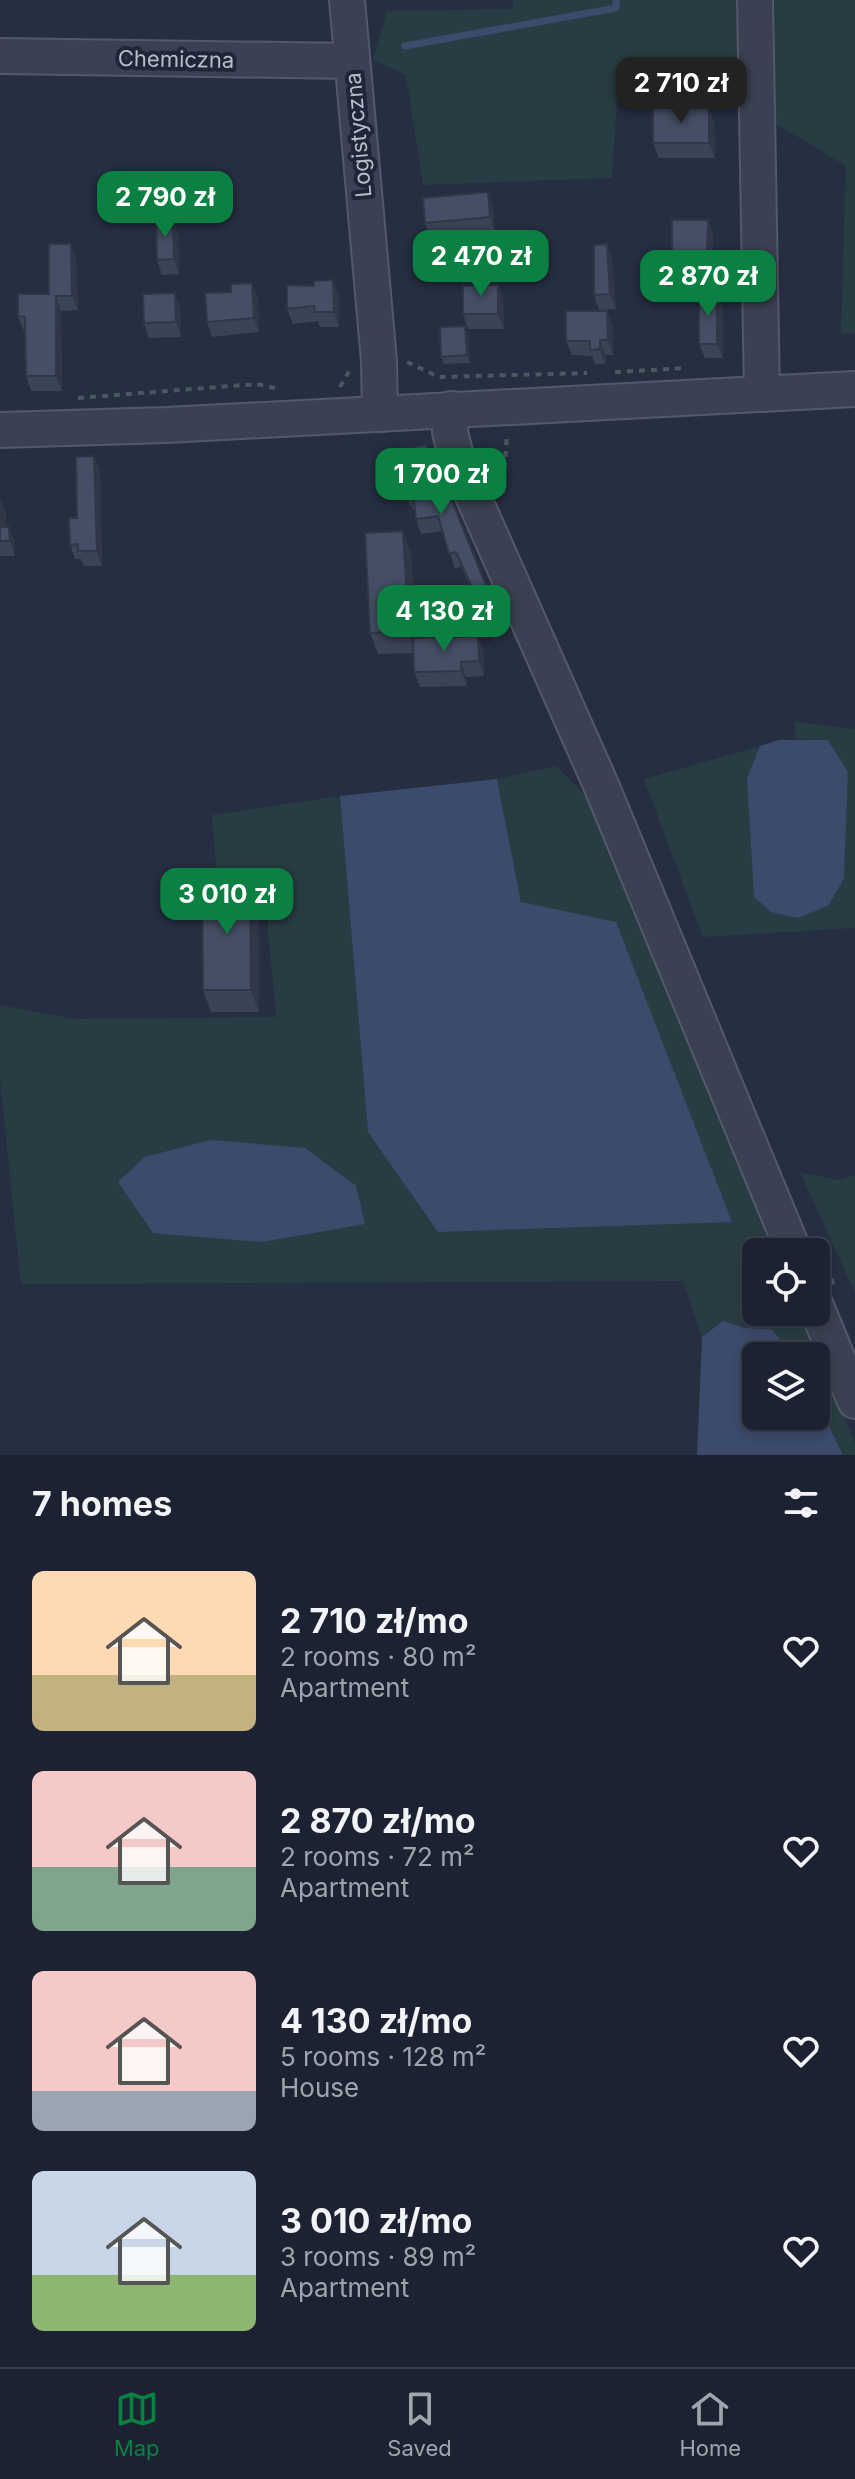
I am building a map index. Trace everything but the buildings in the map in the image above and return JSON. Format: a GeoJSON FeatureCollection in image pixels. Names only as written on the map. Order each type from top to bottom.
{"type":"FeatureCollection","features":[{"type":"Feature","properties":{"kind":"street","name":"Logistyczna"},"geometry":{"type":"LineString","coordinates":[[347,0],[379,361],[380,414]]}},
{"type":"Feature","properties":{"kind":"street"},"geometry":{"type":"LineString","coordinates":[[755,0],[762,394]]}},
{"type":"Feature","properties":{"kind":"street","name":"Chemiczna"},"geometry":{"type":"LineString","coordinates":[[0,56],[351,61]]}},
{"type":"Feature","properties":{"kind":"street"},"geometry":{"type":"LineString","coordinates":[[0,430],[855,389]]}},
{"type":"Feature","properties":{"kind":"street"},"geometry":{"type":"LineString","coordinates":[[451,409],[450,432],[457,460],[601,785],[788,1238]]}},
{"type":"Feature","properties":{"kind":"street"},"geometry":{"type":"LineString","coordinates":[[824,1326],[855,1401]]}},
{"type":"Feature","properties":{"kind":"path"},"geometry":{"type":"LineString","coordinates":[[330,387],[343,387],[353,363],[379,361],[403,360],[439,377],[576,371],[597,374]]}},
{"type":"Feature","properties":{"kind":"path"},"geometry":{"type":"LineString","coordinates":[[608,374],[633,369],[693,369]]}},
{"type":"Feature","properties":{"kind":"path"},"geometry":{"type":"LineString","coordinates":[[73,401],[83,395],[257,384],[291,389]]}},
{"type":"Feature","properties":{"kind":"green space"},"geometry":{"type":"Polygon","coordinates":[[[513,0],[739,0],[740,102],[617,99],[612,178],[423,185],[406,75],[373,60],[387,11],[513,9],[513,0]]]}},
{"type":"Feature","properties":{"kind":"green space"},"geometry":{"type":"Polygon","coordinates":[[[774,0],[855,0],[855,333],[841,334],[846,166],[775,123],[774,0]]]}},
{"type":"Feature","properties":{"kind":"green space"},"geometry":{"type":"Polygon","coordinates":[[[795,722],[855,729],[855,928],[703,937],[644,779],[760,746],[747,778],[844,878],[848,772],[828,740],[795,739],[795,722]]]}},
{"type":"Feature","properties":{"kind":"green space"},"geometry":{"type":"Polygon","coordinates":[[[556,766],[586,796],[769,1238],[742,1238],[742,1326],[806,1326],[813,1342],[783,1342],[771,1329],[745,1328],[723,1321],[702,1337],[683,1281],[21,1284],[0,1080],[0,1005],[74,1019],[276,1017],[265,895],[218,890],[212,815],[340,796],[368,1132],[521,902],[497,779],[556,766]]]}},
{"type":"Feature","properties":{"kind":"green space"},"geometry":{"type":"Polygon","coordinates":[[[800,1172],[839,1180],[855,1175],[855,1293],[800,1172]]]}},
{"type":"Feature","properties":{"kind":"green space"},"geometry":{"type":"Polygon","coordinates":[[[830,1383],[855,1443],[855,1455],[843,1455],[830,1428],[830,1383]]]}},
{"type":"Feature","properties":{"kind":"water"},"geometry":{"type":"Polygon","coordinates":[[[779,740],[828,740],[848,772],[844,878],[829,905],[798,918],[771,912],[754,897],[747,778],[760,746],[779,740]]]}},
{"type":"Feature","properties":{"kind":"water"},"geometry":{"type":"Polygon","coordinates":[[[497,779],[521,902],[616,922],[732,1222],[438,1232],[368,1132],[340,796],[497,779]]]}},
{"type":"Feature","properties":{"kind":"water"},"geometry":{"type":"Polygon","coordinates":[[[210,1140],[305,1148],[356,1186],[365,1224],[262,1242],[153,1233],[118,1182],[145,1157],[210,1140]]]}},
{"type":"Feature","properties":{"kind":"water"},"geometry":{"type":"Polygon","coordinates":[[[723,1321],[745,1328],[771,1329],[783,1342],[742,1342],[742,1430],[830,1428],[843,1455],[697,1455],[702,1337],[723,1321]]]}},
{"type":"Feature","properties":{"kind":"waterway"},"geometry":{"type":"LineString","coordinates":[[405,46],[616,8],[616,0]]}}]}
